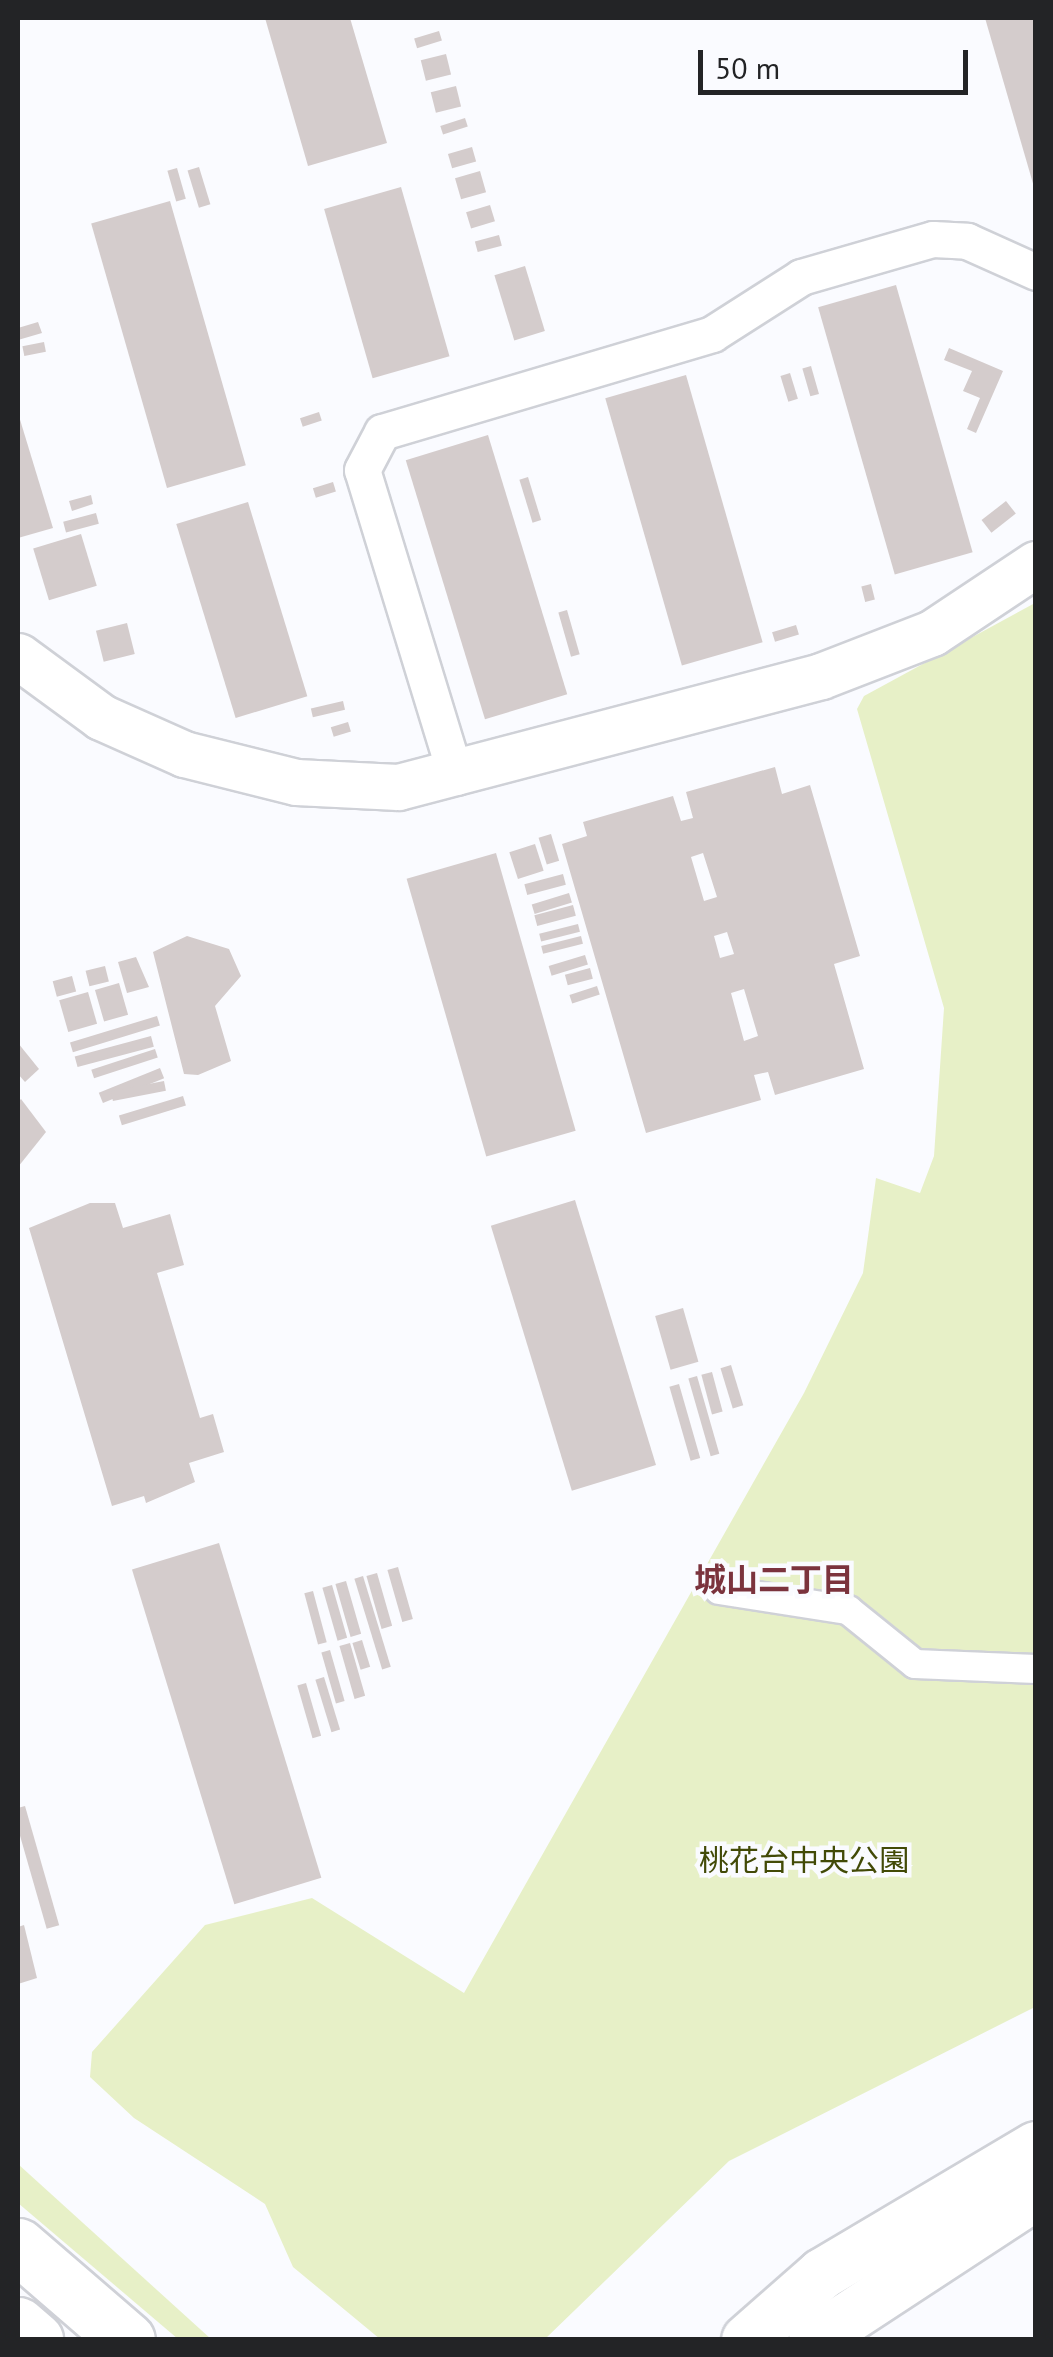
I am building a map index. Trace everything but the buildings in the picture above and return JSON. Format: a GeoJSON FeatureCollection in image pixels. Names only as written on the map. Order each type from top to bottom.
{"type":"FeatureCollection","features":[{"type":"Feature","properties":{"kind":"highway"},"geometry":{"type":"LineString","coordinates":[[18,2246],[127,2340]]}},
{"type":"Feature","properties":{"kind":"highway"},"geometry":{"type":"LineString","coordinates":[[18,2325],[34,2340]]}},
{"type":"Feature","properties":{"kind":"main road"},"geometry":{"type":"LineString","coordinates":[[747,2340],[822,2274],[1036,2146]]}},
{"type":"Feature","properties":{"kind":"main road"},"geometry":{"type":"LineString","coordinates":[[814,2340],[1036,2195]]}},
{"type":"Feature","properties":{"kind":"street"},"geometry":{"type":"LineString","coordinates":[[456,776],[362,470],[382,432],[712,334],[801,277],[933,239],[967,241],[1036,272]]}},
{"type":"Feature","properties":{"kind":"street"},"geometry":{"type":"LineString","coordinates":[[22,668],[101,716],[242,772],[354,786],[456,776],[879,655],[978,608],[1036,564]]}},
{"type":"Feature","properties":{"kind":"street"},"geometry":{"type":"LineString","coordinates":[[719,1590],[848,1610],[915,1664],[1036,1668]]}},
{"type":"Feature","properties":{"kind":"green space","name":"桃花台中央公園"},"geometry":{"type":"Polygon","coordinates":[[[1035,603],[1035,2007],[729,2161],[545,2339],[380,2339],[293,2267],[265,2204],[134,2118],[90,2077],[92,2052],[205,1925],[312,1898],[464,1993],[804,1393],[863,1273],[876,1178],[920,1193],[934,1156],[944,1008],[857,709],[864,696],[1035,603]]]}},
{"type":"Feature","properties":{"kind":"green space"},"geometry":{"type":"Polygon","coordinates":[[[18,2164],[211,2339],[178,2339],[18,2203],[18,2164]]]}},
{"type":"Feature","properties":{"kind":"district","name":"城山二丁目"},"geometry":{"type":"Point","coordinates":[774,1579]}}]}
